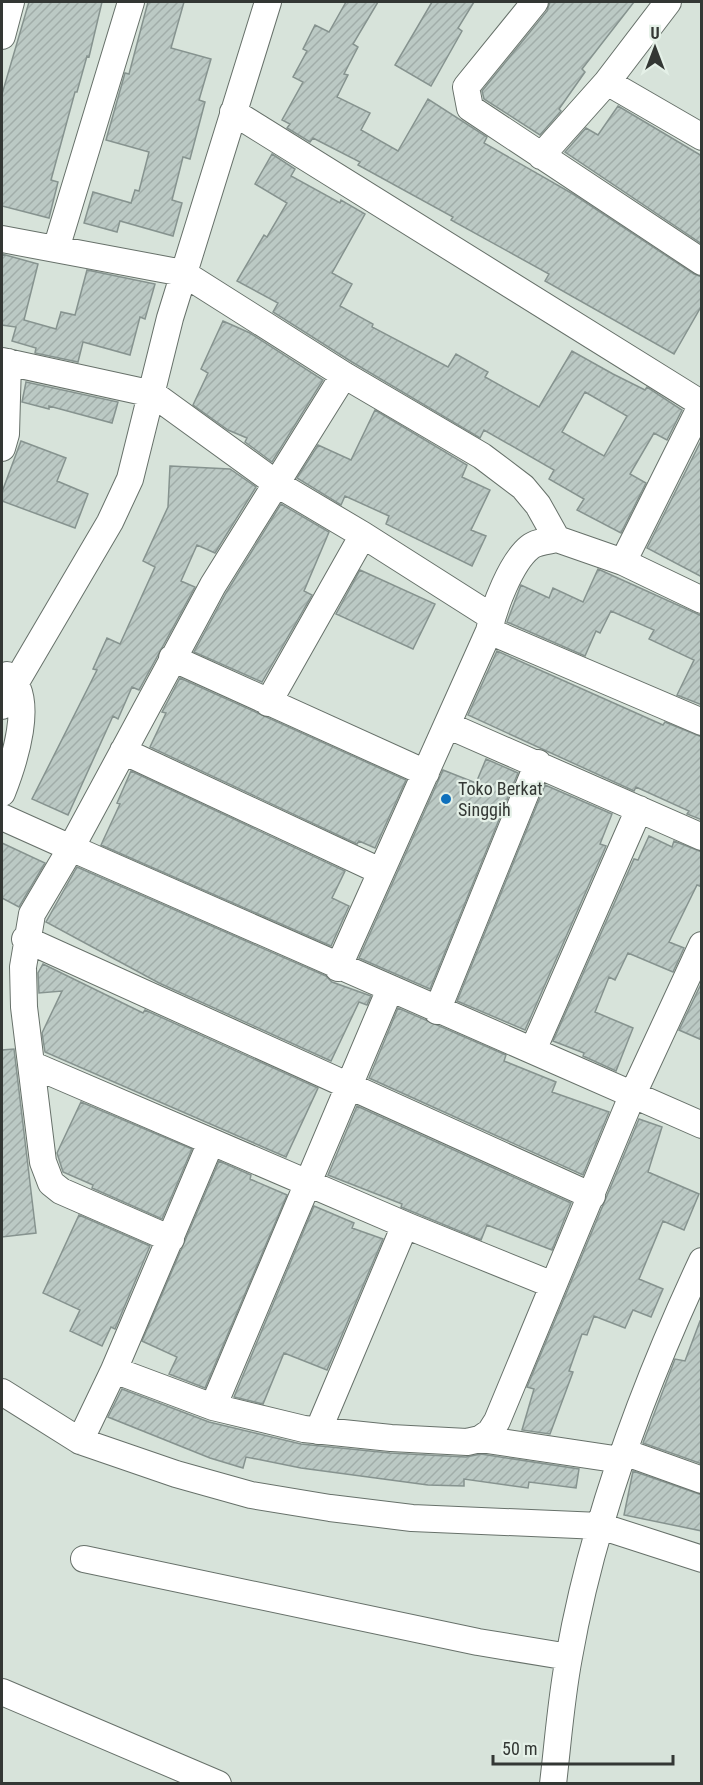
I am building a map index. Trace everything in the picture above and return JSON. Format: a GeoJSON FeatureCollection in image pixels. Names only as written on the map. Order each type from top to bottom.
{"type":"FeatureCollection","features":[{"type":"Feature","properties":{"kind":"street"},"geometry":{"type":"LineString","coordinates":[[2,36],[11,2]]}},
{"type":"Feature","properties":{"kind":"street"},"geometry":{"type":"LineString","coordinates":[[56,249],[131,2]]}},
{"type":"Feature","properties":{"kind":"street"},"geometry":{"type":"LineString","coordinates":[[2,706],[8,676],[110,522],[130,479],[183,273],[268,2]]}},
{"type":"Feature","properties":{"kind":"street"},"geometry":{"type":"LineString","coordinates":[[541,156],[607,82],[668,2]]}},
{"type":"Feature","properties":{"kind":"street"},"geometry":{"type":"LineString","coordinates":[[527,4],[466,87],[470,108],[478,116],[702,262]]}},
{"type":"Feature","properties":{"kind":"street"},"geometry":{"type":"LineString","coordinates":[[607,82],[702,137]]}},
{"type":"Feature","properties":{"kind":"street"},"geometry":{"type":"LineString","coordinates":[[233,112],[702,404],[623,562]]}},
{"type":"Feature","properties":{"kind":"street"},"geometry":{"type":"LineString","coordinates":[[2,239],[183,273],[344,375],[482,456],[523,487],[538,505],[557,539]]}},
{"type":"Feature","properties":{"kind":"street"},"geometry":{"type":"LineString","coordinates":[[2,448],[6,434],[5,362],[153,394],[277,484],[363,535],[490,624],[702,722]]}},
{"type":"Feature","properties":{"kind":"street"},"geometry":{"type":"LineString","coordinates":[[171,1239],[61,1191],[51,1184],[43,1162],[33,1065],[24,1007],[25,939],[32,914],[213,585],[344,375]]}},
{"type":"Feature","properties":{"kind":"street"},"geometry":{"type":"LineString","coordinates":[[268,703],[363,535]]}},
{"type":"Feature","properties":{"kind":"street"},"geometry":{"type":"LineString","coordinates":[[338,968],[490,624],[520,559],[531,546],[557,539],[623,562],[702,600]]}},
{"type":"Feature","properties":{"kind":"street"},"geometry":{"type":"LineString","coordinates":[[172,658],[426,773]]}},
{"type":"Feature","properties":{"kind":"street"},"geometry":{"type":"LineString","coordinates":[[2,793],[21,725],[22,702],[8,676]]}},
{"type":"Feature","properties":{"kind":"street"},"geometry":{"type":"LineString","coordinates":[[447,725],[702,837]]}},
{"type":"Feature","properties":{"kind":"street"},"geometry":{"type":"LineString","coordinates":[[123,751],[380,871]]}},
{"type":"Feature","properties":{"kind":"street"},"geometry":{"type":"LineString","coordinates":[[436,1011],[538,764]]}},
{"type":"Feature","properties":{"kind":"street"},"geometry":{"type":"LineString","coordinates":[[533,1050],[639,809]]}},
{"type":"Feature","properties":{"kind":"street"},"geometry":{"type":"LineString","coordinates":[[2,817],[338,968],[533,1050],[632,1096],[702,1125]]}},
{"type":"Feature","properties":{"kind":"street"},"geometry":{"type":"LineString","coordinates":[[25,939],[592,1196]]}},
{"type":"Feature","properties":{"kind":"street"},"geometry":{"type":"LineString","coordinates":[[480,1439],[490,1432],[497,1421],[632,1096],[702,945]]}},
{"type":"Feature","properties":{"kind":"street"},"geometry":{"type":"LineString","coordinates":[[213,1407],[390,989]]}},
{"type":"Feature","properties":{"kind":"street"},"geometry":{"type":"LineString","coordinates":[[33,1065],[405,1225],[553,1285]]}},
{"type":"Feature","properties":{"kind":"street"},"geometry":{"type":"LineString","coordinates":[[80,1440],[114,1370],[211,1142]]}},
{"type":"Feature","properties":{"kind":"street"},"geometry":{"type":"LineString","coordinates":[[318,1431],[405,1225]]}},
{"type":"Feature","properties":{"kind":"street"},"geometry":{"type":"LineString","coordinates":[[553,1784],[569,1657],[600,1526],[622,1456],[702,1261]]}},
{"type":"Feature","properties":{"kind":"street"},"geometry":{"type":"LineString","coordinates":[[114,1370],[213,1407],[252,1418],[318,1431],[450,1442],[480,1439],[622,1456],[702,1480]]}},
{"type":"Feature","properties":{"kind":"street"},"geometry":{"type":"LineString","coordinates":[[2,1392],[80,1440],[176,1474],[251,1495],[412,1518],[600,1526],[702,1559]]}},
{"type":"Feature","properties":{"kind":"street"},"geometry":{"type":"LineString","coordinates":[[84,1559],[478,1642],[569,1657]]}},
{"type":"Feature","properties":{"kind":"street"},"geometry":{"type":"LineString","coordinates":[[2,1692],[218,1784]]}},
{"type":"Feature","properties":{"kind":"building"},"geometry":{"type":"Polygon","coordinates":[[[29,2],[102,2],[89,57],[87,56],[77,92],[75,92],[51,180],[58,182],[49,218],[2,206],[2,94],[29,2]]]}},
{"type":"Feature","properties":{"kind":"building"},"geometry":{"type":"Polygon","coordinates":[[[148,2],[184,2],[171,48],[211,59],[199,100],[205,102],[190,159],[183,157],[172,200],[182,203],[173,236],[120,221],[117,232],[84,223],[93,192],[131,203],[135,190],[139,191],[149,152],[106,140],[125,73],[129,74],[148,2]]]}},
{"type":"Feature","properties":{"kind":"building"},"geometry":{"type":"Polygon","coordinates":[[[346,2],[378,2],[353,44],[358,47],[344,74],[348,75],[337,97],[370,113],[361,130],[398,151],[428,99],[487,137],[484,143],[573,194],[694,274],[702,277],[702,305],[674,354],[545,281],[549,274],[451,220],[453,217],[358,165],[360,162],[313,138],[310,142],[287,128],[290,124],[282,120],[303,82],[293,77],[307,51],[303,49],[315,25],[329,32],[346,2]]]}},
{"type":"Feature","properties":{"kind":"building"},"geometry":{"type":"Polygon","coordinates":[[[432,2],[474,2],[458,28],[462,31],[431,86],[395,65],[432,2]]]}},
{"type":"Feature","properties":{"kind":"building"},"geometry":{"type":"Polygon","coordinates":[[[550,2],[634,2],[582,69],[585,72],[559,109],[561,111],[540,135],[484,99],[482,91],[547,11],[550,2]]]}},
{"type":"Feature","properties":{"kind":"building"},"geometry":{"type":"Polygon","coordinates":[[[618,106],[702,156],[702,244],[565,152],[586,128],[598,135],[618,106]]]}},
{"type":"Feature","properties":{"kind":"building"},"geometry":{"type":"Polygon","coordinates":[[[272,154],[295,169],[291,176],[365,214],[332,273],[352,284],[340,306],[373,324],[372,327],[448,367],[456,354],[488,372],[485,377],[539,407],[572,351],[645,390],[647,387],[682,410],[667,440],[654,433],[630,474],[646,483],[621,533],[577,510],[584,499],[549,479],[554,470],[484,430],[480,438],[352,362],[273,312],[278,303],[237,281],[264,235],[267,237],[287,203],[255,184],[272,154]],[[585,392],[562,432],[604,456],[627,416],[585,392]]]}},
{"type":"Feature","properties":{"kind":"building"},"geometry":{"type":"Polygon","coordinates":[[[2,254],[38,264],[24,320],[56,329],[61,312],[75,315],[87,270],[155,284],[145,319],[140,317],[130,355],[83,342],[78,362],[35,353],[36,348],[12,341],[16,327],[2,325],[2,254]]]}},
{"type":"Feature","properties":{"kind":"building"},"geometry":{"type":"Polygon","coordinates":[[[223,321],[250,333],[323,380],[272,462],[245,442],[247,438],[228,430],[193,405],[208,373],[201,369],[223,321]]]}},
{"type":"Feature","properties":{"kind":"building"},"geometry":{"type":"Polygon","coordinates":[[[26,382],[118,402],[112,423],[49,406],[49,409],[22,402],[26,382]]]}},
{"type":"Feature","properties":{"kind":"building"},"geometry":{"type":"Polygon","coordinates":[[[375,410],[467,465],[462,477],[490,490],[471,530],[486,536],[472,566],[386,524],[389,516],[345,496],[341,505],[297,478],[318,445],[351,460],[375,410]]]}},
{"type":"Feature","properties":{"kind":"building"},"geometry":{"type":"Polygon","coordinates":[[[702,439],[702,577],[647,548],[702,439]]]}},
{"type":"Feature","properties":{"kind":"building"},"geometry":{"type":"Polygon","coordinates":[[[21,441],[66,458],[57,481],[88,494],[75,528],[2,501],[2,492],[21,441]]]}},
{"type":"Feature","properties":{"kind":"building"},"geometry":{"type":"Polygon","coordinates":[[[170,466],[230,469],[256,487],[215,553],[197,545],[181,581],[195,587],[139,690],[132,687],[118,719],[113,716],[68,815],[32,799],[97,670],[93,669],[107,638],[120,644],[155,567],[143,561],[168,507],[170,466]]]}},
{"type":"Feature","properties":{"kind":"building"},"geometry":{"type":"Polygon","coordinates":[[[281,504],[329,532],[304,591],[312,595],[262,682],[194,652],[226,593],[281,504]]]}},
{"type":"Feature","properties":{"kind":"building"},"geometry":{"type":"Polygon","coordinates":[[[598,569],[702,616],[702,705],[677,695],[694,660],[649,639],[654,630],[611,611],[600,633],[596,631],[585,656],[507,622],[521,585],[549,598],[553,588],[583,602],[598,569]]]}},
{"type":"Feature","properties":{"kind":"building"},"geometry":{"type":"Polygon","coordinates":[[[360,570],[435,604],[413,649],[336,614],[360,570]]]}},
{"type":"Feature","properties":{"kind":"building"},"geometry":{"type":"Polygon","coordinates":[[[497,651],[663,725],[665,722],[702,737],[702,820],[687,814],[689,811],[636,787],[634,791],[468,715],[497,651]]]}},
{"type":"Feature","properties":{"kind":"building"},"geometry":{"type":"Polygon","coordinates":[[[180,678],[406,780],[375,848],[359,841],[357,844],[150,747],[166,713],[162,712],[180,678]]]}},
{"type":"Feature","properties":{"kind":"building"},"geometry":{"type":"Polygon","coordinates":[[[486,759],[518,773],[430,989],[359,958],[443,770],[476,783],[486,759]]]}},
{"type":"Feature","properties":{"kind":"building"},"geometry":{"type":"Polygon","coordinates":[[[131,771],[345,871],[332,898],[349,906],[331,946],[101,845],[120,804],[117,803],[131,771]]]}},
{"type":"Feature","properties":{"kind":"building"},"geometry":{"type":"Polygon","coordinates":[[[545,785],[612,814],[600,844],[606,846],[525,1030],[457,1001],[545,785]]]}},
{"type":"Feature","properties":{"kind":"building"},"geometry":{"type":"Polygon","coordinates":[[[649,836],[672,847],[674,841],[702,852],[702,887],[697,885],[669,942],[684,948],[673,972],[628,953],[615,980],[609,977],[595,1012],[633,1028],[616,1071],[583,1056],[584,1053],[553,1041],[634,859],[638,860],[649,836]]]}},
{"type":"Feature","properties":{"kind":"building"},"geometry":{"type":"Polygon","coordinates":[[[2,843],[45,863],[19,907],[2,898],[2,843]]]}},
{"type":"Feature","properties":{"kind":"building"},"geometry":{"type":"Polygon","coordinates":[[[77,867],[326,976],[332,982],[371,996],[367,1005],[359,1002],[331,1061],[159,983],[46,922],[77,867]]]}},
{"type":"Feature","properties":{"kind":"building"},"geometry":{"type":"Polygon","coordinates":[[[43,964],[143,1013],[145,1010],[318,1088],[286,1157],[45,1052],[42,1033],[62,991],[39,993],[38,973],[43,964]]]}},
{"type":"Feature","properties":{"kind":"building"},"geometry":{"type":"Polygon","coordinates":[[[702,982],[702,1040],[679,1030],[702,982]]]}},
{"type":"Feature","properties":{"kind":"building"},"geometry":{"type":"Polygon","coordinates":[[[398,1008],[506,1055],[504,1061],[556,1082],[552,1092],[609,1112],[583,1175],[369,1078],[398,1008]]]}},
{"type":"Feature","properties":{"kind":"building"},"geometry":{"type":"Polygon","coordinates":[[[14,1049],[36,1233],[2,1237],[2,1050],[14,1049]]]}},
{"type":"Feature","properties":{"kind":"building"},"geometry":{"type":"Polygon","coordinates":[[[81,1102],[192,1149],[162,1219],[92,1188],[93,1185],[63,1172],[57,1153],[81,1102]]]}},
{"type":"Feature","properties":{"kind":"building"},"geometry":{"type":"Polygon","coordinates":[[[357,1106],[571,1203],[552,1250],[487,1225],[481,1240],[401,1207],[402,1204],[328,1175],[357,1106]]]}},
{"type":"Feature","properties":{"kind":"building"},"geometry":{"type":"Polygon","coordinates":[[[639,1119],[662,1127],[648,1172],[699,1194],[684,1230],[663,1221],[639,1279],[663,1289],[651,1317],[633,1310],[625,1328],[594,1316],[587,1335],[582,1334],[569,1371],[573,1372],[550,1434],[522,1430],[534,1389],[527,1387],[639,1119]]]}},
{"type":"Feature","properties":{"kind":"building"},"geometry":{"type":"Polygon","coordinates":[[[219,1161],[251,1175],[250,1179],[287,1195],[205,1388],[169,1374],[177,1357],[142,1341],[219,1161]]]}},
{"type":"Feature","properties":{"kind":"building"},"geometry":{"type":"Polygon","coordinates":[[[314,1206],[354,1223],[352,1228],[383,1239],[327,1370],[284,1353],[263,1404],[234,1397],[314,1206]]]}},
{"type":"Feature","properties":{"kind":"building"},"geometry":{"type":"Polygon","coordinates":[[[79,1215],[150,1246],[115,1329],[111,1327],[102,1346],[70,1331],[80,1310],[43,1293],[79,1215]]]}},
{"type":"Feature","properties":{"kind":"building"},"geometry":{"type":"Polygon","coordinates":[[[700,1321],[702,1322],[702,1464],[643,1443],[675,1359],[685,1361],[700,1321]]]}},
{"type":"Feature","properties":{"kind":"building"},"geometry":{"type":"Polygon","coordinates":[[[122,1389],[209,1422],[301,1444],[390,1453],[466,1457],[481,1454],[579,1469],[576,1488],[529,1482],[528,1488],[464,1479],[464,1486],[428,1485],[301,1468],[246,1457],[243,1468],[210,1458],[108,1417],[122,1389]]]}},
{"type":"Feature","properties":{"kind":"building"},"geometry":{"type":"Polygon","coordinates":[[[633,1471],[702,1495],[702,1531],[624,1515],[633,1471]]]}},
{"type":"Feature","properties":{"kind":"place","name":"Toko Berkat Singgih"},"geometry":{"type":"Point","coordinates":[446,799]}}]}
